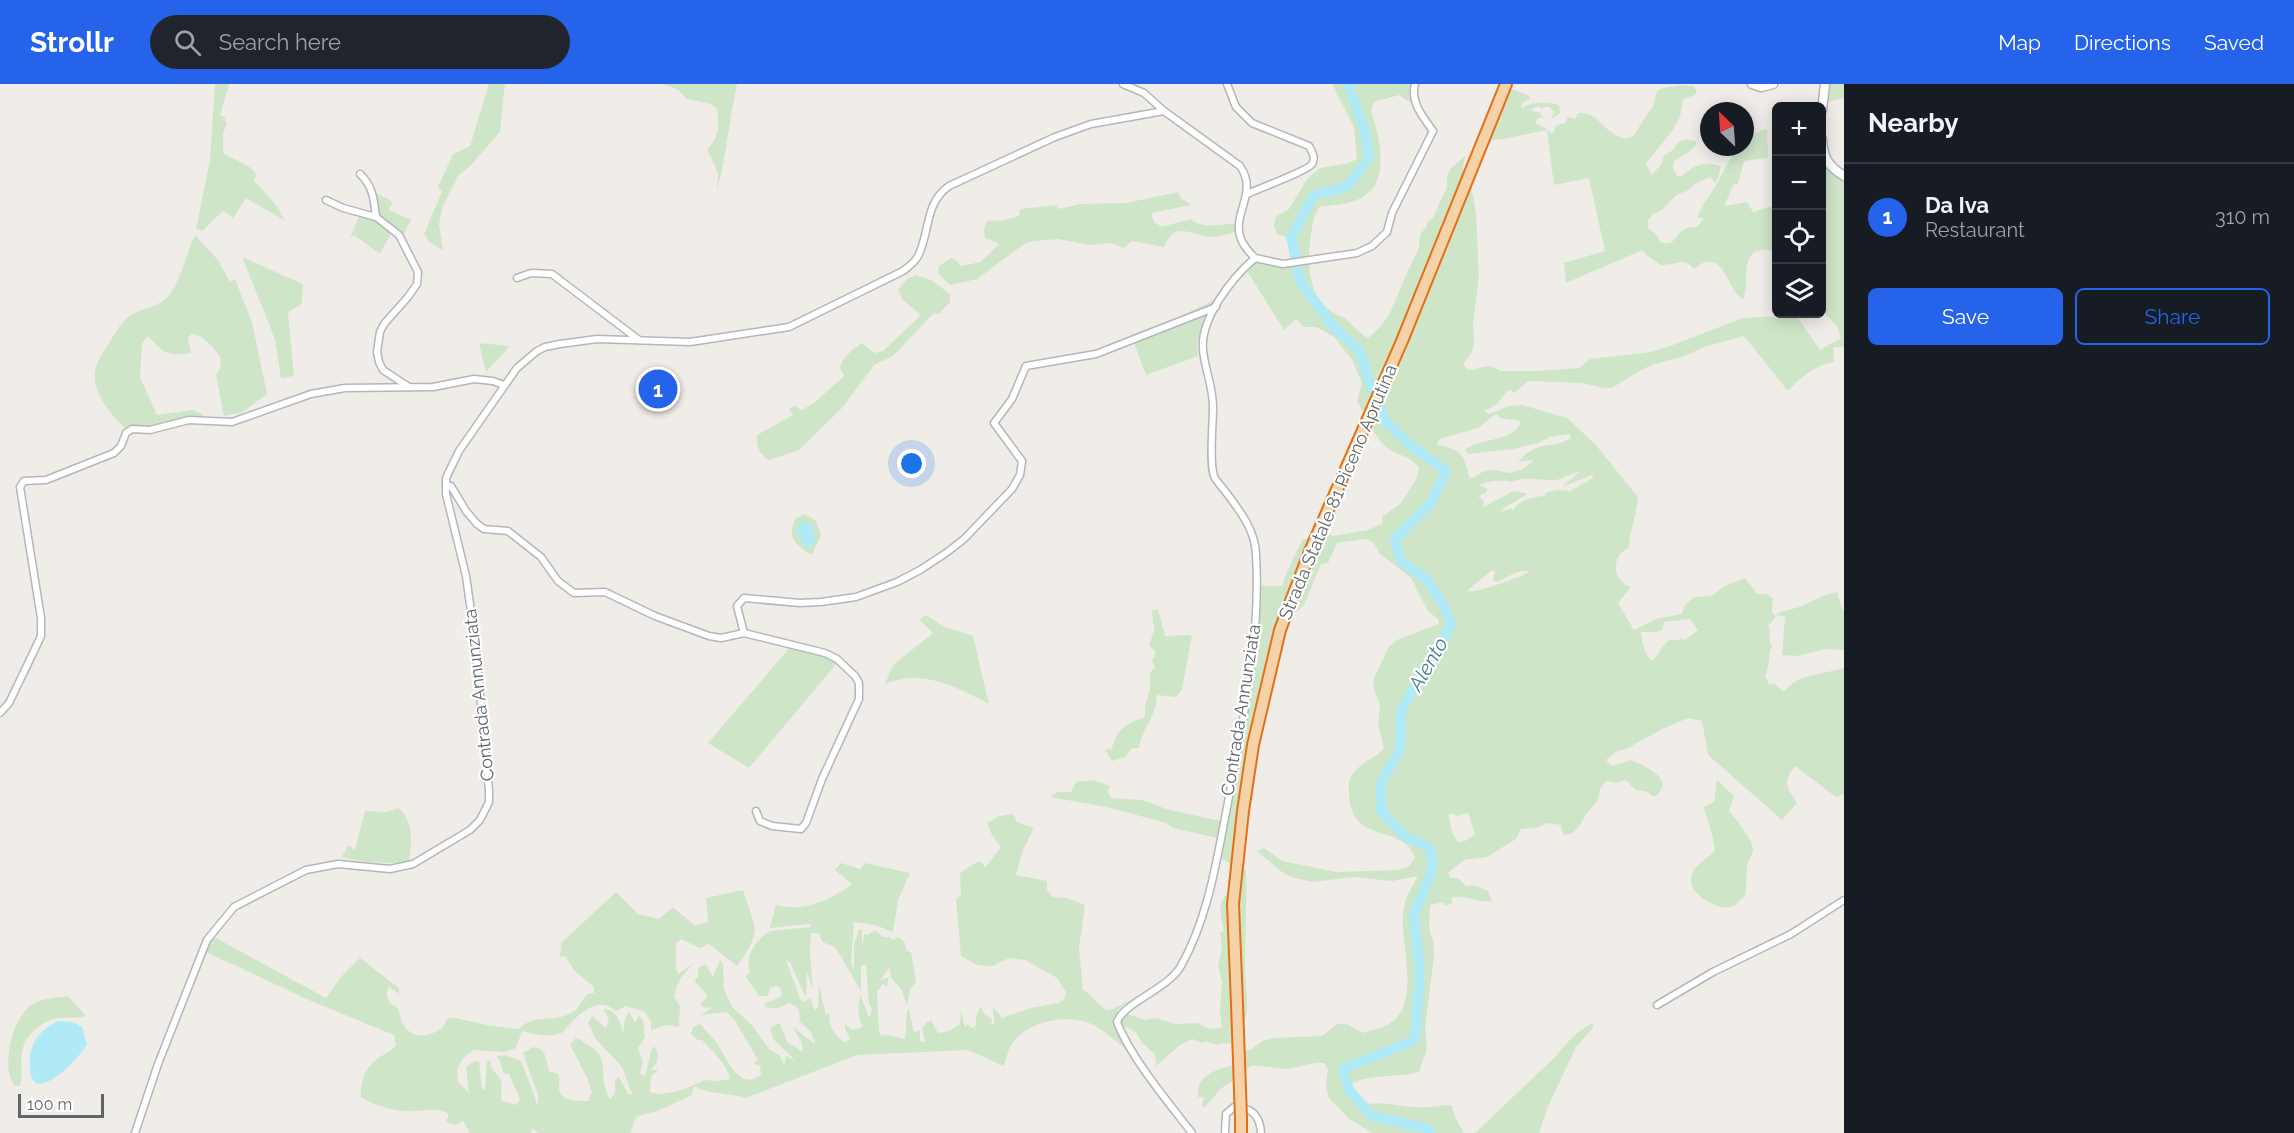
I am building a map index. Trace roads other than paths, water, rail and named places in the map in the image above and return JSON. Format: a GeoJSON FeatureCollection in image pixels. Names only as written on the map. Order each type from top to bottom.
{"type":"FeatureCollection","features":[{"type":"Feature","properties":{"kind":"highway","name":"Strada Statale 81 Piceno Aprutina"},"geometry":{"type":"LineString","coordinates":[[1241,1133],[1233,904],[1253,745],[1280,630],[1310,551],[1402,341],[1506,84]]}},
{"type":"Feature","properties":{"kind":"main road"},"geometry":{"type":"LineString","coordinates":[[1752,84],[1761,87],[1773,84]]}},
{"type":"Feature","properties":{"kind":"main road"},"geometry":{"type":"LineString","coordinates":[[1822,102],[1825,84]]}},
{"type":"Feature","properties":{"kind":"main road"},"geometry":{"type":"LineString","coordinates":[[1826,156],[1831,167],[1844,176]]}},
{"type":"Feature","properties":{"kind":"street"},"geometry":{"type":"LineString","coordinates":[[1124,84],[1144,93],[1164,111],[1220,149],[1240,166],[1246,175],[1247,194],[1241,216],[1241,240],[1255,258],[1283,264],[1357,253],[1372,246],[1387,232],[1392,213],[1433,131],[1418,109],[1414,97],[1415,84]]}},
{"type":"Feature","properties":{"kind":"street"},"geometry":{"type":"LineString","coordinates":[[1227,84],[1236,107],[1252,123],[1309,146],[1314,158],[1304,170],[1275,180],[1247,194]]}},
{"type":"Feature","properties":{"kind":"street"},"geometry":{"type":"LineString","coordinates":[[756,811],[760,821],[772,826],[801,829],[806,823],[822,779],[859,699],[859,683],[855,676],[837,659],[825,653],[744,633],[721,638],[709,636],[655,616],[604,592],[573,593],[558,581],[541,558],[508,531],[484,529],[477,524],[446,481],[452,462],[504,385],[526,358],[545,347],[597,339],[690,342],[789,327],[903,271],[915,262],[920,253],[931,208],[941,192],[949,186],[1055,137],[1090,124],[1164,111]]}},
{"type":"Feature","properties":{"kind":"street"},"geometry":{"type":"LineString","coordinates":[[360,174],[368,181],[372,191],[376,217]]}},
{"type":"Feature","properties":{"kind":"street"},"geometry":{"type":"LineString","coordinates":[[326,200],[343,208],[376,217],[399,235],[418,272],[417,284],[384,324],[380,332],[377,352],[383,370],[409,387]]}},
{"type":"Feature","properties":{"kind":"street","name":"Contrada Annunziata"},"geometry":{"type":"LineString","coordinates":[[1192,1133],[1121,1034],[1117,1020],[1123,1013],[1172,977],[1180,968],[1211,890],[1240,737],[1255,639],[1256,555],[1246,520],[1214,477],[1212,463],[1213,397],[1203,338],[1207,324],[1228,286],[1255,258]]}},
{"type":"Feature","properties":{"kind":"street"},"geometry":{"type":"LineString","coordinates":[[517,278],[531,273],[552,274],[640,340]]}},
{"type":"Feature","properties":{"kind":"street"},"geometry":{"type":"LineString","coordinates":[[744,633],[737,606],[744,598],[800,603],[856,597],[897,582],[920,570],[964,538],[1012,489],[1020,475],[1022,461],[994,423],[1012,399],[1026,366],[1096,354],[1216,307]]}},
{"type":"Feature","properties":{"kind":"street"},"geometry":{"type":"LineString","coordinates":[[0,713],[9,703],[41,636],[41,618],[21,483],[46,480],[114,453],[121,446],[126,433],[132,429],[150,430],[189,420],[232,422],[311,394],[345,388],[445,386],[474,379],[504,385]]}},
{"type":"Feature","properties":{"kind":"street","name":"Contrada Annunziata"},"geometry":{"type":"LineString","coordinates":[[135,1133],[158,1064],[207,940],[234,907],[306,870],[338,864],[390,869],[413,864],[470,830],[480,820],[489,802],[475,640],[466,576],[455,537],[446,481]]}},
{"type":"Feature","properties":{"kind":"street"},"geometry":{"type":"LineString","coordinates":[[1657,1005],[1713,972],[1791,934],[1844,900]]}},
{"type":"Feature","properties":{"kind":"street"},"geometry":{"type":"LineString","coordinates":[[1224,1133],[1226,1114],[1234,1107],[1247,1107],[1253,1112],[1257,1118],[1260,1133]]}},
{"type":"Feature","properties":{"kind":"water"},"geometry":{"type":"Polygon","coordinates":[[[802,521],[813,525],[815,543],[812,546],[808,547],[799,537],[797,528],[802,521]]]}},
{"type":"Feature","properties":{"kind":"water"},"geometry":{"type":"Polygon","coordinates":[[[58,1021],[73,1022],[82,1027],[87,1044],[72,1063],[58,1075],[44,1083],[37,1084],[30,1072],[33,1045],[45,1029],[58,1021]]]}},
{"type":"Feature","properties":{"kind":"waterway","name":"Alento"},"geometry":{"type":"LineString","coordinates":[[1348,84],[1364,129],[1369,157],[1347,187],[1314,195],[1291,237],[1301,283],[1333,326],[1360,351],[1369,382],[1386,422],[1410,445],[1446,471],[1431,503],[1395,539],[1400,560],[1428,581],[1444,606],[1451,624],[1436,656],[1420,677],[1401,711],[1400,749],[1381,783],[1381,811],[1406,837],[1431,848],[1432,871],[1414,914],[1420,972],[1415,1040],[1343,1069],[1349,1090],[1372,1116],[1426,1128],[1431,1133]]}},
{"type":"Feature","properties":{"kind":"place","name":"Da Iva"},"geometry":{"type":"Point","coordinates":[658,389]}}]}
